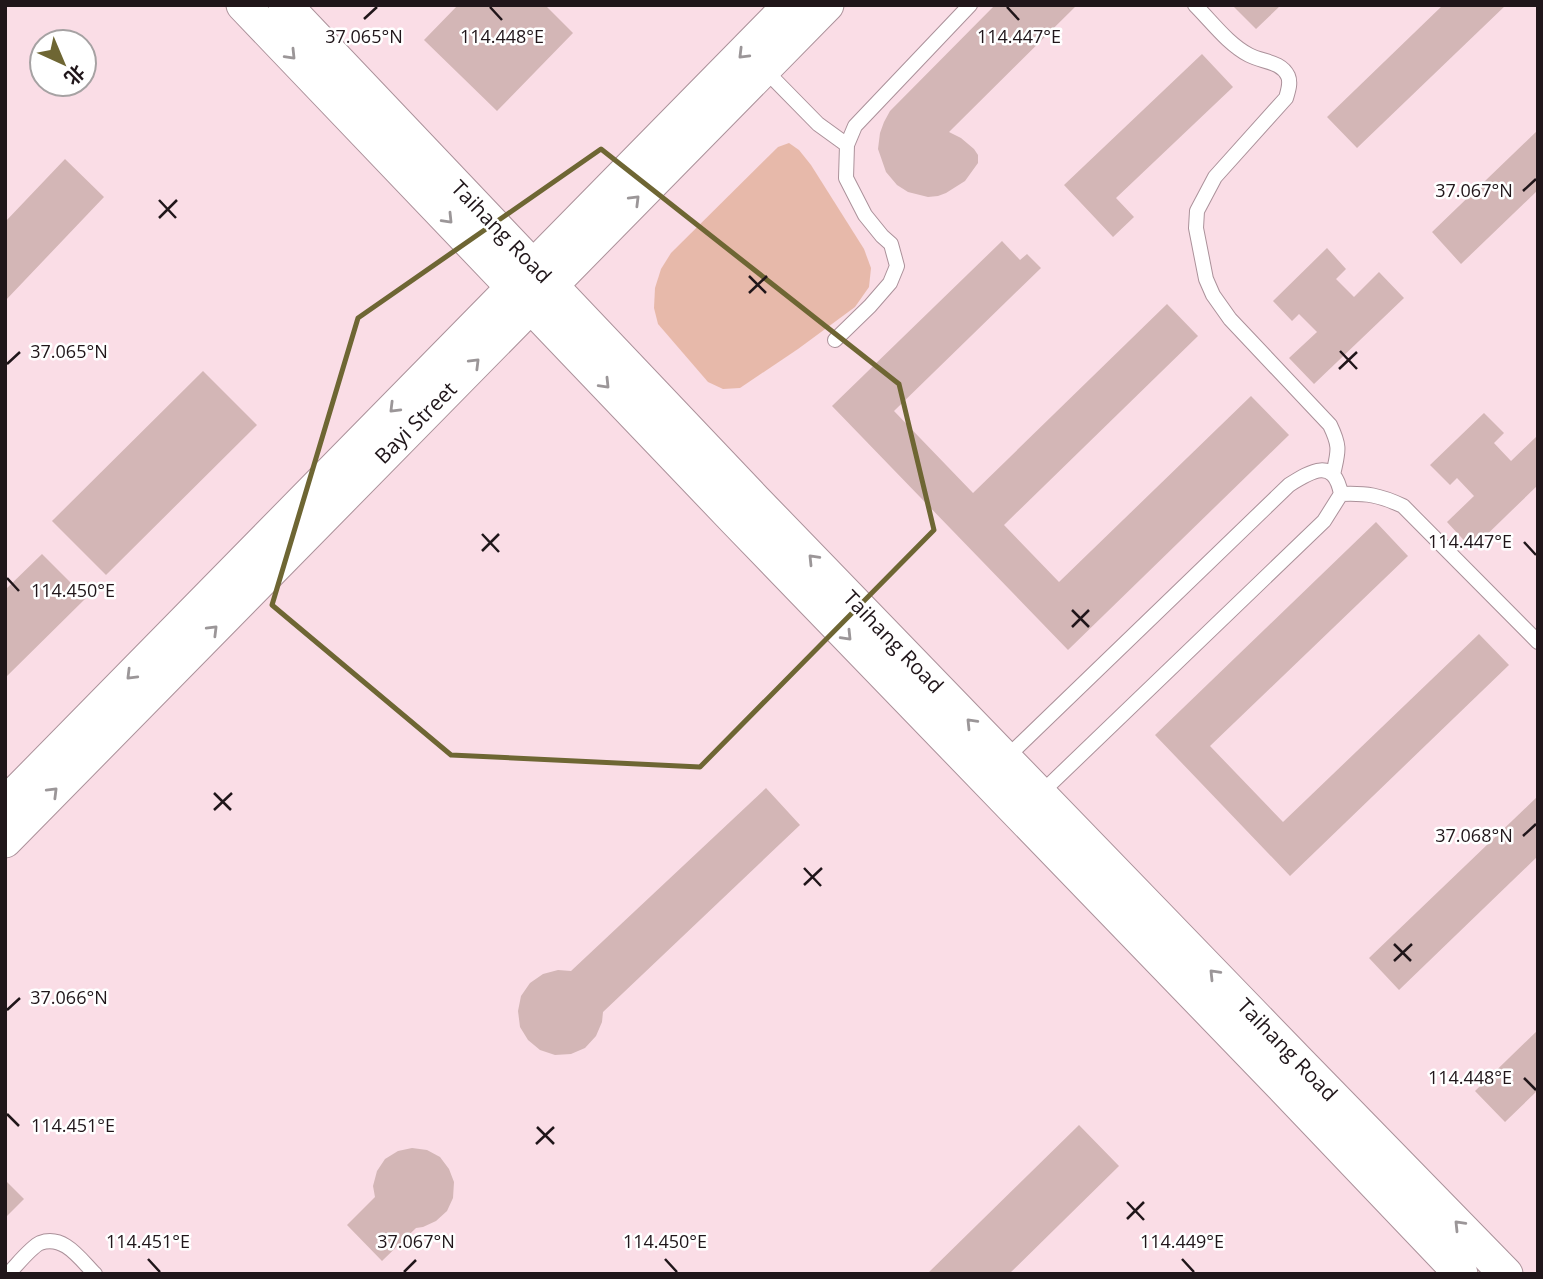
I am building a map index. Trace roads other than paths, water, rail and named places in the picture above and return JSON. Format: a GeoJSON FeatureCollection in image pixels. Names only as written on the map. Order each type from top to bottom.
{"type":"FeatureCollection","features":[{"type":"Feature","properties":{"kind":"street","name":"Taihang Road"},"geometry":{"type":"LineString","coordinates":[[243,5],[755,500],[1506,1274]]}},
{"type":"Feature","properties":{"kind":"street","name":"Taihang Road"},"geometry":{"type":"LineString","coordinates":[[285,5],[725,510],[1461,1274]]}},
{"type":"Feature","properties":{"kind":"street","name":"Bayi Street"},"geometry":{"type":"LineString","coordinates":[[5,841],[532,286],[790,5]]}},
{"type":"Feature","properties":{"kind":"street","name":"Bayi Street"},"geometry":{"type":"LineString","coordinates":[[5,804],[532,286],[764,69],[827,5]]}},
{"type":"Feature","properties":{"kind":"lane"},"geometry":{"type":"LineString","coordinates":[[835,340],[890,283],[897,266],[891,244],[865,215],[846,178],[846,145],[855,126],[970,5]]}},
{"type":"Feature","properties":{"kind":"lane"},"geometry":{"type":"LineString","coordinates":[[1195,5],[1230,41],[1248,55],[1279,65],[1288,76],[1286,98],[1215,177],[1197,211],[1196,228],[1206,279],[1213,295],[1230,318],[1330,425],[1337,441],[1338,453],[1333,475]]}},
{"type":"Feature","properties":{"kind":"lane"},"geometry":{"type":"LineString","coordinates":[[764,69],[818,124],[846,145]]}},
{"type":"Feature","properties":{"kind":"lane"},"geometry":{"type":"LineString","coordinates":[[1006,758],[1289,485],[1320,469],[1333,475],[1339,483],[1341,494],[1324,520],[1040,794]]}},
{"type":"Feature","properties":{"kind":"lane"},"geometry":{"type":"LineString","coordinates":[[1341,494],[1364,493],[1403,506],[1538,642]]}},
{"type":"Feature","properties":{"kind":"lane"},"geometry":{"type":"LineString","coordinates":[[8,1274],[39,1244],[56,1241],[68,1247],[95,1274]]}}]}
